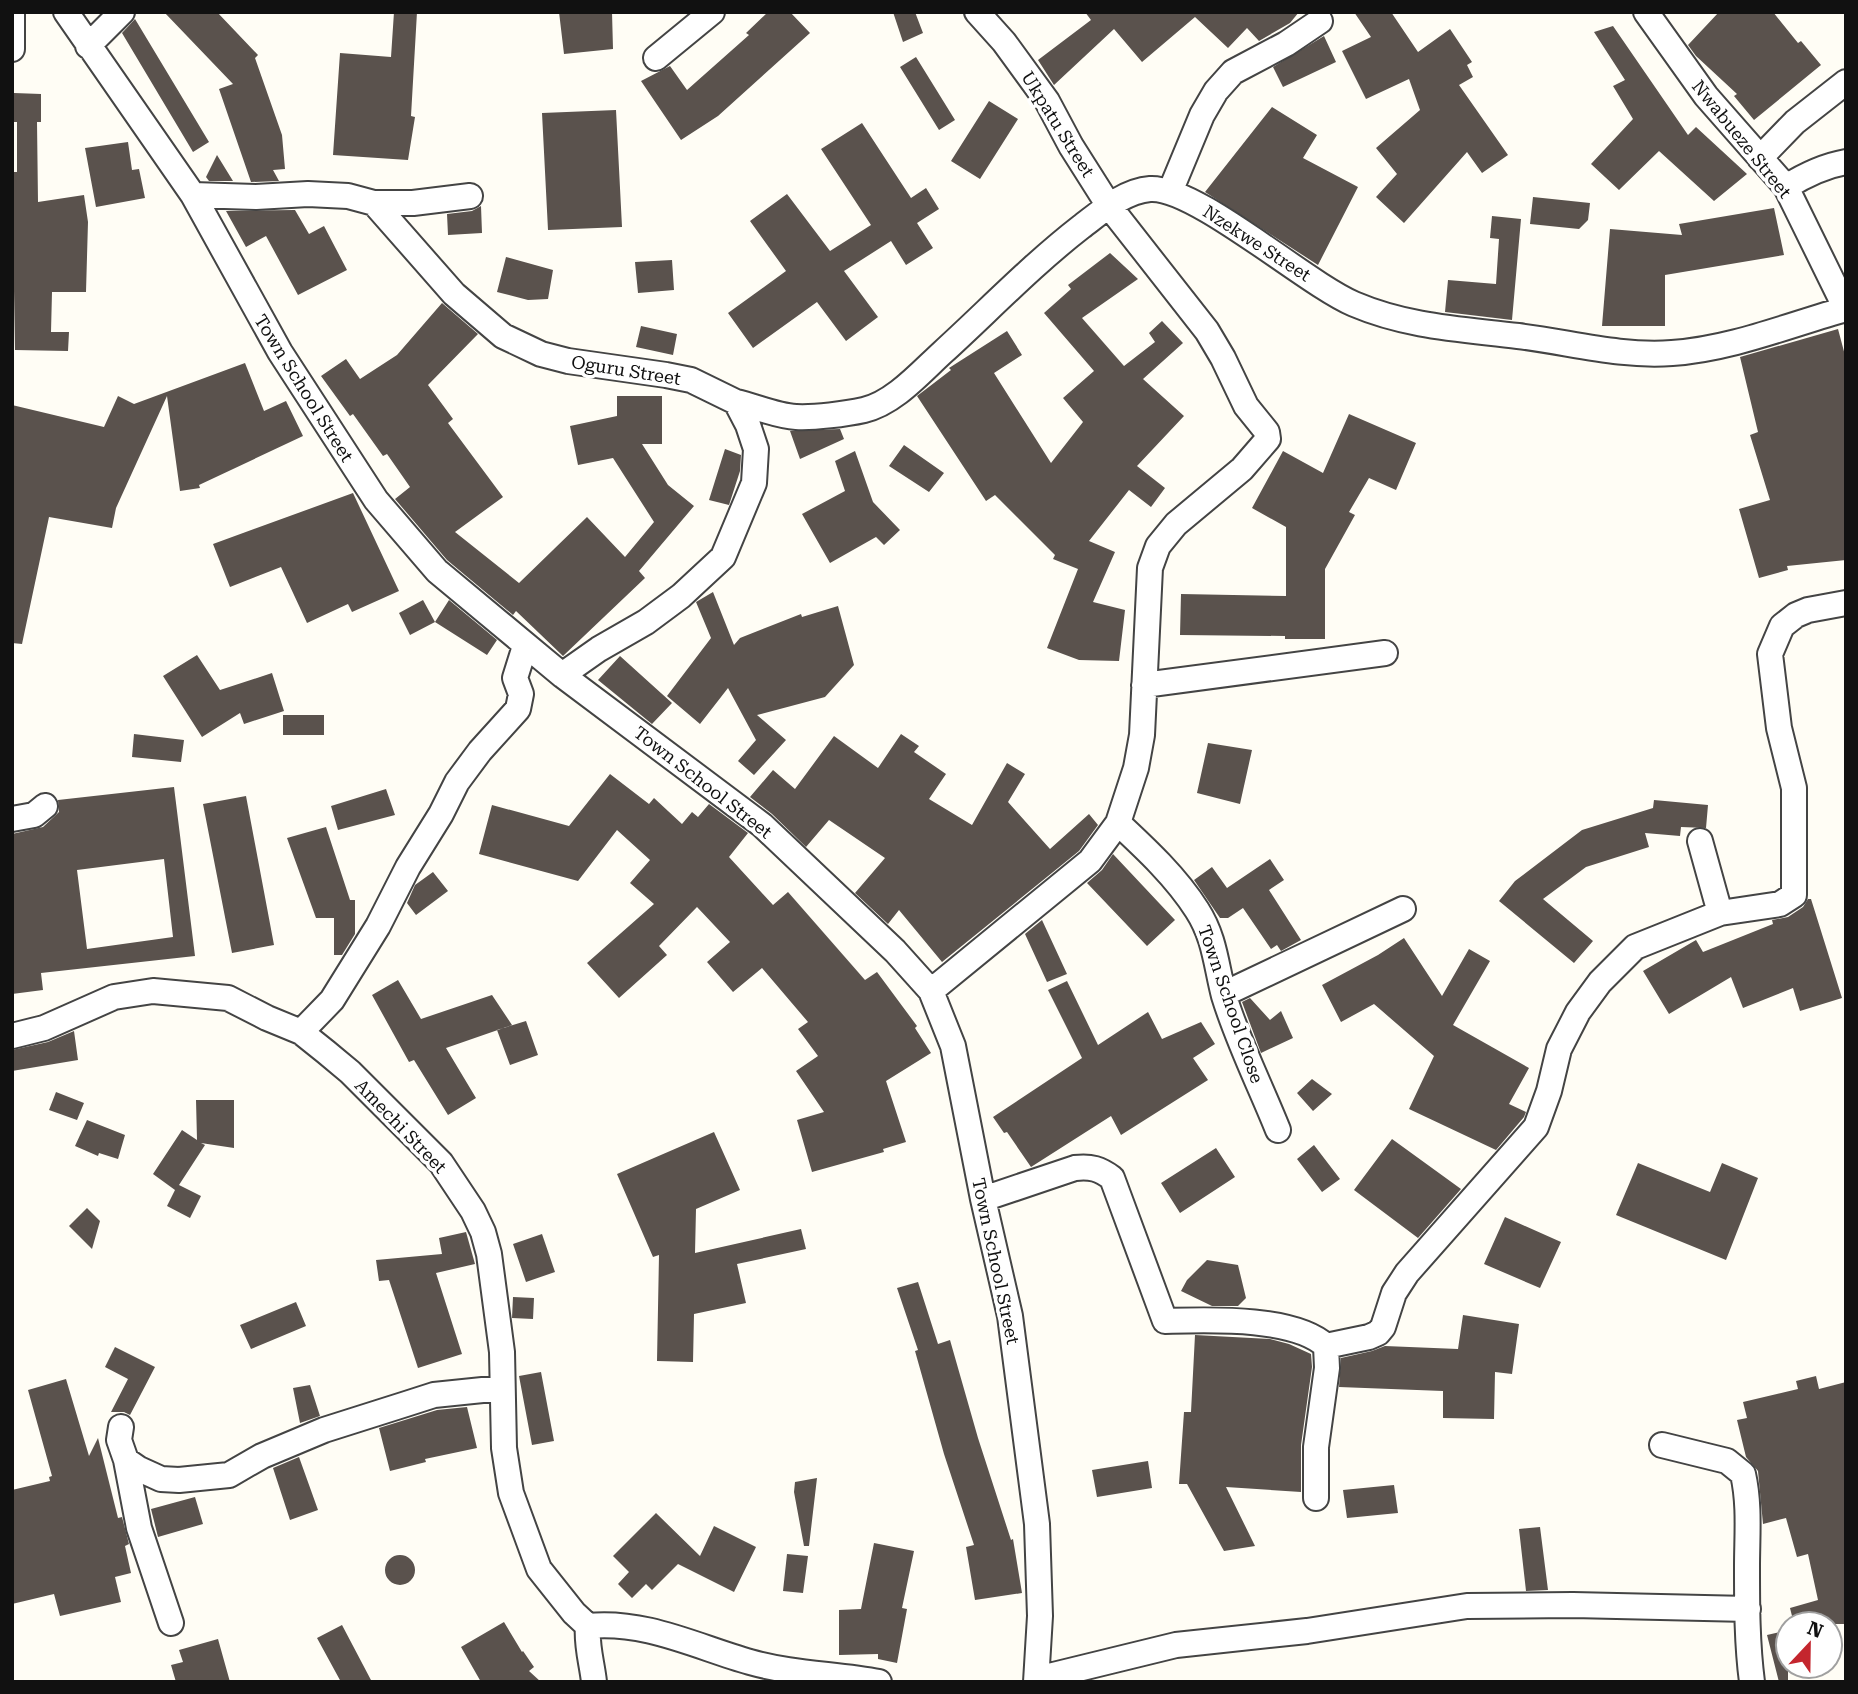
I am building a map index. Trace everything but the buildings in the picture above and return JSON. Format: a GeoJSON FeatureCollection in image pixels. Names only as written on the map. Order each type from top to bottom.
{"type":"FeatureCollection","features":[{"type":"Feature","properties":{"kind":"street"},"geometry":{"type":"LineString","coordinates":[[12,12],[12,48]]}},
{"type":"Feature","properties":{"kind":"street","name":"Town School Street"},"geometry":{"type":"LineString","coordinates":[[66,12],[193,195],[279,352],[376,500],[437,571],[562,675],[762,825],[895,951],[931,991],[953,1046],[983,1199],[1010,1316],[1037,1524],[1040,1616],[1037,1681]]}},
{"type":"Feature","properties":{"kind":"street"},"geometry":{"type":"LineString","coordinates":[[89,46],[122,12]]}},
{"type":"Feature","properties":{"kind":"street"},"geometry":{"type":"LineString","coordinates":[[656,58],[712,12]]}},
{"type":"Feature","properties":{"kind":"street","name":"Ukpatu Street"},"geometry":{"type":"LineString","coordinates":[[977,12],[1004,42],[1047,101],[1108,206],[1207,331],[1246,406],[1267,432],[1268,439],[1241,469],[1176,524],[1157,546],[1150,568],[1144,685]]}},
{"type":"Feature","properties":{"kind":"street","name":"Nwabueze Street"},"geometry":{"type":"LineString","coordinates":[[1646,12],[1706,96],[1786,187],[1846,309]]}},
{"type":"Feature","properties":{"kind":"street"},"geometry":{"type":"LineString","coordinates":[[1170,192],[1202,115],[1216,91],[1233,72],[1286,44],[1320,21]]}},
{"type":"Feature","properties":{"kind":"street"},"geometry":{"type":"LineString","coordinates":[[1760,158],[1795,122],[1846,82]]}},
{"type":"Feature","properties":{"kind":"street"},"geometry":{"type":"LineString","coordinates":[[1786,187],[1830,165],[1846,162]]}},
{"type":"Feature","properties":{"kind":"street","name":"Nzekwe Street"},"geometry":{"type":"LineString","coordinates":[[736,402],[794,417],[863,411],[879,405],[923,370],[1062,242],[1121,198],[1150,189],[1170,192],[1195,203],[1299,272],[1353,303],[1401,320],[1469,332],[1517,335],[1625,352],[1671,354],[1709,348],[1776,331],[1846,309]]}},
{"type":"Feature","properties":{"kind":"street"},"geometry":{"type":"LineString","coordinates":[[193,195],[348,196],[374,203],[423,202],[470,195]]}},
{"type":"Feature","properties":{"kind":"street","name":"Oguru Street"},"geometry":{"type":"LineString","coordinates":[[374,203],[454,294],[503,336],[541,354],[568,361],[691,380],[736,402]]}},
{"type":"Feature","properties":{"kind":"street"},"geometry":{"type":"LineString","coordinates":[[562,675],[598,649],[646,622],[681,596],[723,557],[754,483],[756,449],[736,402]]}},
{"type":"Feature","properties":{"kind":"street"},"geometry":{"type":"LineString","coordinates":[[1326,1346],[1369,1337],[1383,1327],[1394,1293],[1407,1273],[1536,1128],[1549,1091],[1559,1049],[1578,1012],[1600,982],[1635,947],[1720,913],[1780,904],[1794,895],[1794,788],[1779,728],[1770,654],[1782,625],[1796,614],[1846,603]]}},
{"type":"Feature","properties":{"kind":"street"},"geometry":{"type":"LineString","coordinates":[[301,1032],[332,1000],[378,926],[457,782],[480,751],[518,709],[521,694],[515,678],[525,646]]}},
{"type":"Feature","properties":{"kind":"street"},"geometry":{"type":"LineString","coordinates":[[931,991],[1090,861],[1118,823],[1136,768],[1142,734],[1144,685],[1385,653]]}},
{"type":"Feature","properties":{"kind":"street"},"geometry":{"type":"LineString","coordinates":[[12,819],[34,815],[45,806]]}},
{"type":"Feature","properties":{"kind":"street","name":"Town School Close"},"geometry":{"type":"LineString","coordinates":[[1118,823],[1151,853],[1197,911],[1216,953],[1224,994],[1240,1041],[1278,1130]]}},
{"type":"Feature","properties":{"kind":"street"},"geometry":{"type":"LineString","coordinates":[[1700,841],[1720,913]]}},
{"type":"Feature","properties":{"kind":"street"},"geometry":{"type":"LineString","coordinates":[[1224,994],[1403,909]]}},
{"type":"Feature","properties":{"kind":"street","name":"Amechi Street"},"geometry":{"type":"LineString","coordinates":[[12,1036],[44,1028],[114,996],[153,991],[229,998],[301,1032],[350,1072],[441,1163],[473,1211],[489,1254],[502,1352],[504,1448],[511,1493],[539,1569],[574,1614],[588,1626]]}},
{"type":"Feature","properties":{"kind":"street"},"geometry":{"type":"LineString","coordinates":[[983,1199],[1076,1168],[1088,1167],[1102,1171],[1112,1178],[1165,1321],[1217,1320],[1265,1325],[1316,1337],[1326,1346],[1327,1368],[1316,1447],[1316,1499]]}},
{"type":"Feature","properties":{"kind":"street"},"geometry":{"type":"LineString","coordinates":[[126,1460],[161,1479],[229,1475],[262,1456],[324,1430],[434,1395],[502,1388]]}},
{"type":"Feature","properties":{"kind":"street"},"geometry":{"type":"LineString","coordinates":[[121,1427],[118,1440],[126,1460],[139,1528],[171,1623]]}},
{"type":"Feature","properties":{"kind":"street"},"geometry":{"type":"LineString","coordinates":[[1662,1445],[1727,1461],[1742,1474],[1749,1509],[1748,1609],[1752,1682]]}},
{"type":"Feature","properties":{"kind":"street"},"geometry":{"type":"LineString","coordinates":[[1037,1681],[1176,1645],[1307,1631],[1467,1606],[1573,1605],[1748,1609]]}},
{"type":"Feature","properties":{"kind":"street"},"geometry":{"type":"LineString","coordinates":[[594,1682],[587,1638],[588,1626],[609,1624],[663,1633],[752,1663],[879,1682]]}}]}
